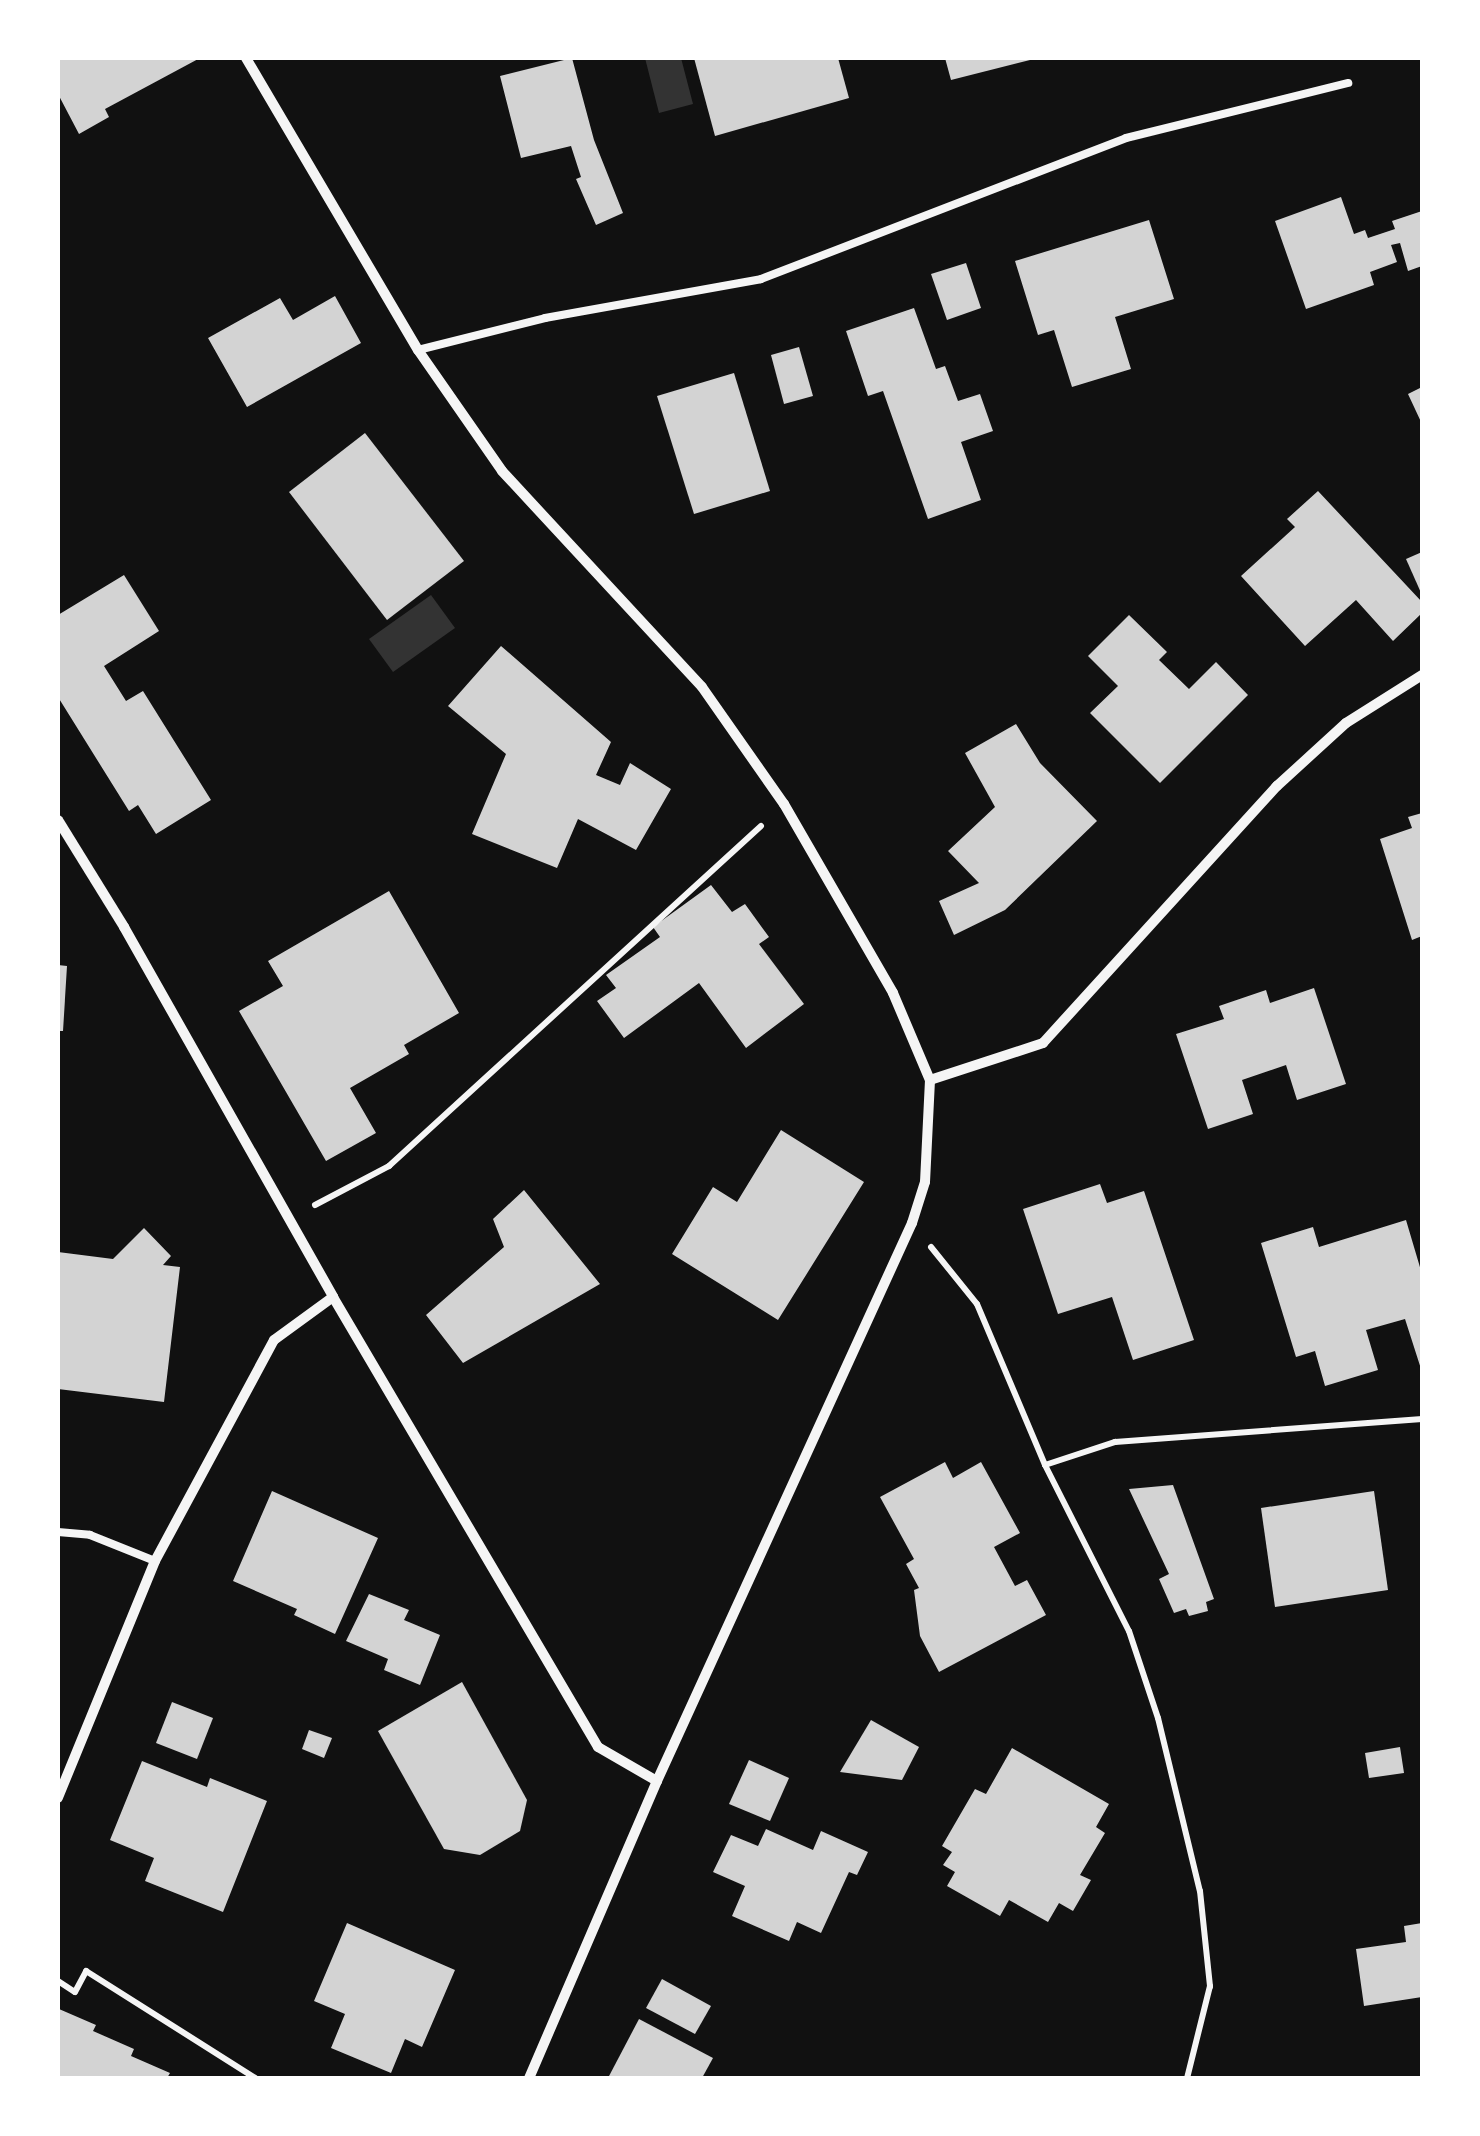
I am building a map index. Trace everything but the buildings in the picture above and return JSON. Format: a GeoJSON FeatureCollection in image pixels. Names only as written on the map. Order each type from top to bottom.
{"type":"FeatureCollection","features":[{"type":"Feature","properties":{"kind":"street"},"geometry":{"type":"LineString","coordinates":[[246,58],[418,350],[502,471],[702,686],[784,804],[893,992],[930,1080],[925,1182],[912,1222],[657,1781],[529,2078]]}},
{"type":"Feature","properties":{"kind":"street"},"geometry":{"type":"LineString","coordinates":[[930,1080],[1042,1043],[1278,786],[1346,723],[1422,675]]}},
{"type":"Feature","properties":{"kind":"street"},"geometry":{"type":"LineString","coordinates":[[58,820],[124,926],[333,1297],[598,1747],[657,1781]]}},
{"type":"Feature","properties":{"kind":"street"},"geometry":{"type":"LineString","coordinates":[[58,1798],[155,1561],[274,1340],[333,1297]]}},
{"type":"Feature","properties":{"kind":"lane"},"geometry":{"type":"LineString","coordinates":[[418,350],[544,318],[761,280],[1126,138],[1348,83]]}},
{"type":"Feature","properties":{"kind":"lane"},"geometry":{"type":"LineString","coordinates":[[58,1532],[90,1535],[155,1561]]}},
{"type":"Feature","properties":{"kind":"path"},"geometry":{"type":"LineString","coordinates":[[290,1218],[389,1166],[784,804]]}},
{"type":"Feature","properties":{"kind":"path"},"geometry":{"type":"LineString","coordinates":[[912,1222],[977,1304],[1045,1465],[1129,1631],[1158,1718],[1200,1890],[1210,1986],[1187,2078]]}},
{"type":"Feature","properties":{"kind":"path"},"geometry":{"type":"LineString","coordinates":[[1045,1465],[1114,1442],[1422,1419]]}},
{"type":"Feature","properties":{"kind":"path"},"geometry":{"type":"LineString","coordinates":[[58,1980],[75,1992],[86,1971],[255,2078]]}},
{"type":"Feature","properties":{"kind":"shaded area"},"geometry":{"type":"Polygon","coordinates":[[[645,58],[681,58],[693,104],[659,113],[645,58]]]}},
{"type":"Feature","properties":{"kind":"shaded area"},"geometry":{"type":"Polygon","coordinates":[[[431,595],[455,628],[393,672],[369,639],[431,595]]]}}]}
